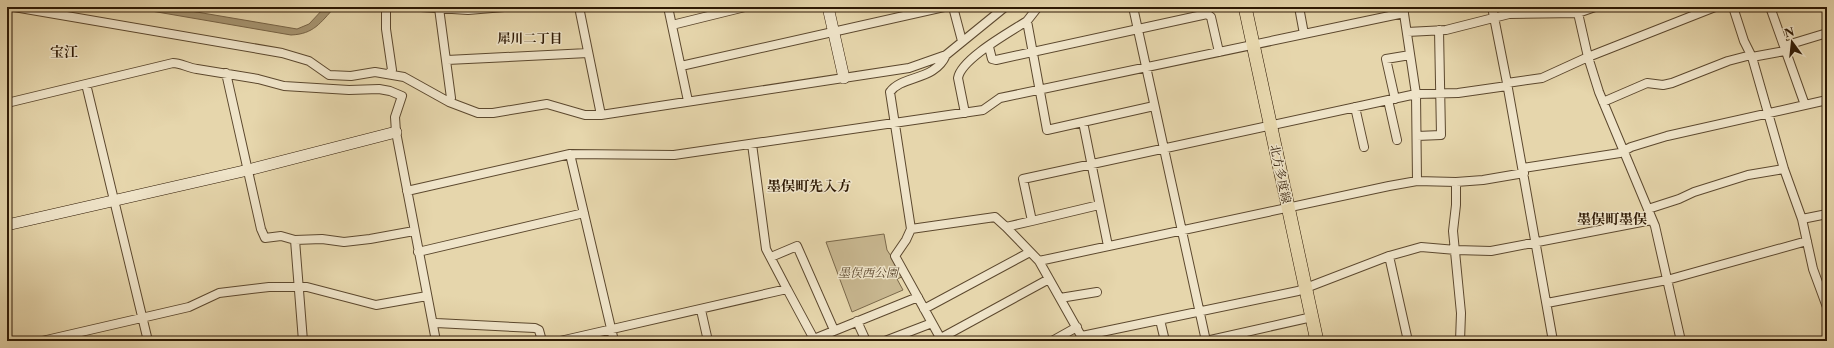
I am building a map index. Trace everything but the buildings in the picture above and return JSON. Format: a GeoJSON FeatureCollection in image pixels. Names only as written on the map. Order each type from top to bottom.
{"type":"FeatureCollection","features":[{"type":"Feature","properties":{"kind":"main road","name":"北方多度線"},"geometry":{"type":"LineString","coordinates":[[1246,7],[1317,341]]}},
{"type":"Feature","properties":{"kind":"street"},"geometry":{"type":"LineString","coordinates":[[14,7],[282,53],[309,61],[329,75],[342,77],[375,72],[389,73],[404,77],[449,102],[478,113],[494,113],[546,104],[585,115],[601,115],[909,68],[946,55],[1005,7]]}},
{"type":"Feature","properties":{"kind":"street"},"geometry":{"type":"LineString","coordinates":[[386,7],[386,28],[392,70],[389,73]]}},
{"type":"Feature","properties":{"kind":"street"},"geometry":{"type":"LineString","coordinates":[[421,7],[468,10],[504,7]]}},
{"type":"Feature","properties":{"kind":"street"},"geometry":{"type":"LineString","coordinates":[[579,7],[601,115]]}},
{"type":"Feature","properties":{"kind":"street"},"geometry":{"type":"LineString","coordinates":[[668,7],[688,101]]}},
{"type":"Feature","properties":{"kind":"street"},"geometry":{"type":"LineString","coordinates":[[672,25],[745,7]]}},
{"type":"Feature","properties":{"kind":"street"},"geometry":{"type":"LineString","coordinates":[[828,7],[844,78]]}},
{"type":"Feature","properties":{"kind":"street"},"geometry":{"type":"LineString","coordinates":[[681,66],[944,7]]}},
{"type":"Feature","properties":{"kind":"street"},"geometry":{"type":"LineString","coordinates":[[953,7],[962,41]]}},
{"type":"Feature","properties":{"kind":"street"},"geometry":{"type":"LineString","coordinates":[[965,113],[958,78],[959,73],[972,58],[1027,21],[1038,7]]}},
{"type":"Feature","properties":{"kind":"street"},"geometry":{"type":"LineString","coordinates":[[1133,7],[1206,341],[1312,317]]}},
{"type":"Feature","properties":{"kind":"street"},"geometry":{"type":"LineString","coordinates":[[1299,7],[1304,34]]}},
{"type":"Feature","properties":{"kind":"street"},"geometry":{"type":"LineString","coordinates":[[1492,7],[1495,16],[1524,171],[1535,243],[1553,341]]}},
{"type":"Feature","properties":{"kind":"street"},"geometry":{"type":"LineString","coordinates":[[1407,32],[1439,30],[1508,14],[1578,13],[1595,7]]}},
{"type":"Feature","properties":{"kind":"street"},"geometry":{"type":"LineString","coordinates":[[1032,221],[1023,179],[1416,94],[1458,92],[1542,78],[1588,57],[1715,7]]}},
{"type":"Feature","properties":{"kind":"street"},"geometry":{"type":"LineString","coordinates":[[1733,7],[1744,41],[1751,56],[1784,169],[1802,219],[1813,269],[1827,307]]}},
{"type":"Feature","properties":{"kind":"street"},"geometry":{"type":"LineString","coordinates":[[1770,7],[1805,105]]}},
{"type":"Feature","properties":{"kind":"street"},"geometry":{"type":"LineString","coordinates":[[439,8],[447,60],[451,98],[449,102]]}},
{"type":"Feature","properties":{"kind":"street"},"geometry":{"type":"LineString","coordinates":[[407,191],[570,154],[674,155],[896,124],[983,110],[1000,98],[1304,34],[1404,10],[1416,94],[1417,181]]}},
{"type":"Feature","properties":{"kind":"street"},"geometry":{"type":"LineString","coordinates":[[989,47],[992,59],[996,60],[1138,29],[1207,11],[1211,16],[1219,52]]}},
{"type":"Feature","properties":{"kind":"street"},"geometry":{"type":"LineString","coordinates":[[1578,13],[1588,57],[1603,102],[1652,220],[1681,341]]}},
{"type":"Feature","properties":{"kind":"street"},"geometry":{"type":"LineString","coordinates":[[1027,21],[1047,130],[1154,106]]}},
{"type":"Feature","properties":{"kind":"street"},"geometry":{"type":"LineString","coordinates":[[1417,136],[1441,135],[1439,30]]}},
{"type":"Feature","properties":{"kind":"street"},"geometry":{"type":"LineString","coordinates":[[1603,102],[1648,83],[1663,85],[1672,83],[1728,61],[1785,48],[1827,33]]}},
{"type":"Feature","properties":{"kind":"street"},"geometry":{"type":"LineString","coordinates":[[447,60],[588,53]]}},
{"type":"Feature","properties":{"kind":"street"},"geometry":{"type":"LineString","coordinates":[[946,55],[943,62],[936,69],[892,89],[890,92],[911,229],[906,240],[895,256],[942,340],[1050,279]]}},
{"type":"Feature","properties":{"kind":"street"},"geometry":{"type":"LineString","coordinates":[[1397,140],[1386,59],[1410,55]]}},
{"type":"Feature","properties":{"kind":"street"},"geometry":{"type":"LineString","coordinates":[[7,103],[173,63],[180,63],[188,68],[226,73],[284,86],[349,90],[378,89],[390,91],[402,96],[395,117],[396,132],[436,341]]}},
{"type":"Feature","properties":{"kind":"street"},"geometry":{"type":"LineString","coordinates":[[226,73],[261,229],[265,238],[280,236],[295,240],[322,239],[344,242],[414,231]]}},
{"type":"Feature","properties":{"kind":"street"},"geometry":{"type":"LineString","coordinates":[[86,84],[148,341]]}},
{"type":"Feature","properties":{"kind":"street"},"geometry":{"type":"LineString","coordinates":[[1039,261],[1417,181],[1456,182],[1483,180],[1598,158],[1624,151],[1667,136],[1827,100]]}},
{"type":"Feature","properties":{"kind":"street"},"geometry":{"type":"LineString","coordinates":[[1355,107],[1364,147]]}},
{"type":"Feature","properties":{"kind":"street"},"geometry":{"type":"LineString","coordinates":[[1083,122],[1108,246]]}},
{"type":"Feature","properties":{"kind":"street"},"geometry":{"type":"LineString","coordinates":[[7,225],[248,170],[396,132]]}},
{"type":"Feature","properties":{"kind":"street"},"geometry":{"type":"LineString","coordinates":[[752,144],[766,249],[815,340],[834,330],[918,297]]}},
{"type":"Feature","properties":{"kind":"street"},"geometry":{"type":"LineString","coordinates":[[570,154],[614,341]]}},
{"type":"Feature","properties":{"kind":"street"},"geometry":{"type":"LineString","coordinates":[[1648,208],[1748,175],[1784,169]]}},
{"type":"Feature","properties":{"kind":"street"},"geometry":{"type":"LineString","coordinates":[[1456,182],[1456,205],[1453,231],[1461,313],[1459,341]]}},
{"type":"Feature","properties":{"kind":"street"},"geometry":{"type":"LineString","coordinates":[[1006,227],[1099,205]]}},
{"type":"Feature","properties":{"kind":"street"},"geometry":{"type":"LineString","coordinates":[[418,252],[584,213]]}},
{"type":"Feature","properties":{"kind":"street"},"geometry":{"type":"LineString","coordinates":[[1802,219],[1827,214]]}},
{"type":"Feature","properties":{"kind":"street"},"geometry":{"type":"LineString","coordinates":[[911,229],[994,217],[1006,227],[1039,261],[1083,339],[1199,311],[1306,288],[1389,256],[1426,246],[1456,250],[1491,251],[1652,220]]}},
{"type":"Feature","properties":{"kind":"street"},"geometry":{"type":"LineString","coordinates":[[295,240],[303,341]]}},
{"type":"Feature","properties":{"kind":"street"},"geometry":{"type":"LineString","coordinates":[[1547,302],[1667,280],[1807,241]]}},
{"type":"Feature","properties":{"kind":"street"},"geometry":{"type":"LineString","coordinates":[[770,257],[797,246],[834,330]]}},
{"type":"Feature","properties":{"kind":"street"},"geometry":{"type":"LineString","coordinates":[[924,309],[1030,252]]}},
{"type":"Feature","properties":{"kind":"street"},"geometry":{"type":"LineString","coordinates":[[1389,256],[1408,341]]}},
{"type":"Feature","properties":{"kind":"street"},"geometry":{"type":"LineString","coordinates":[[42,341],[189,307],[219,293],[270,287],[307,287],[376,305],[427,296]]}},
{"type":"Feature","properties":{"kind":"street"},"geometry":{"type":"LineString","coordinates":[[560,341],[701,310],[787,289]]}},
{"type":"Feature","properties":{"kind":"street"},"geometry":{"type":"LineString","coordinates":[[1060,298],[1097,292]]}},
{"type":"Feature","properties":{"kind":"street"},"geometry":{"type":"LineString","coordinates":[[701,310],[708,341]]}},
{"type":"Feature","properties":{"kind":"street"},"geometry":{"type":"LineString","coordinates":[[1160,320],[1165,341]]}},
{"type":"Feature","properties":{"kind":"street"},"geometry":{"type":"LineString","coordinates":[[857,321],[866,341]]}},
{"type":"Feature","properties":{"kind":"street"},"geometry":{"type":"LineString","coordinates":[[885,341],[932,323]]}},
{"type":"Feature","properties":{"kind":"street"},"geometry":{"type":"LineString","coordinates":[[433,324],[464,324],[535,328],[539,330],[542,341]]}},
{"type":"Feature","properties":{"kind":"street"},"geometry":{"type":"LineString","coordinates":[[1052,341],[1077,327]]}},
{"type":"Feature","properties":{"kind":"green space","name":"墨俣西公園"},"geometry":{"type":"Polygon","coordinates":[[[884,234],[887,250],[904,276],[897,279],[903,290],[852,312],[826,242],[884,234]]]}},
{"type":"Feature","properties":{"kind":"shaded area"},"geometry":{"type":"Polygon","coordinates":[[[128,7],[167,7],[297,29],[309,24],[325,7],[335,7],[316,27],[299,34],[291,35],[128,7]]]}},
{"type":"Feature","properties":{"kind":"district","name":"犀川二丁目"},"geometry":{"type":"Point","coordinates":[530,38]}},
{"type":"Feature","properties":{"kind":"district","name":"宝江"},"geometry":{"type":"Point","coordinates":[64,52]}},
{"type":"Feature","properties":{"kind":"district","name":"墨俣町先入方"},"geometry":{"type":"Point","coordinates":[809,186]}},
{"type":"Feature","properties":{"kind":"district","name":"墨俣町墨俣"},"geometry":{"type":"Point","coordinates":[1612,219]}}]}
